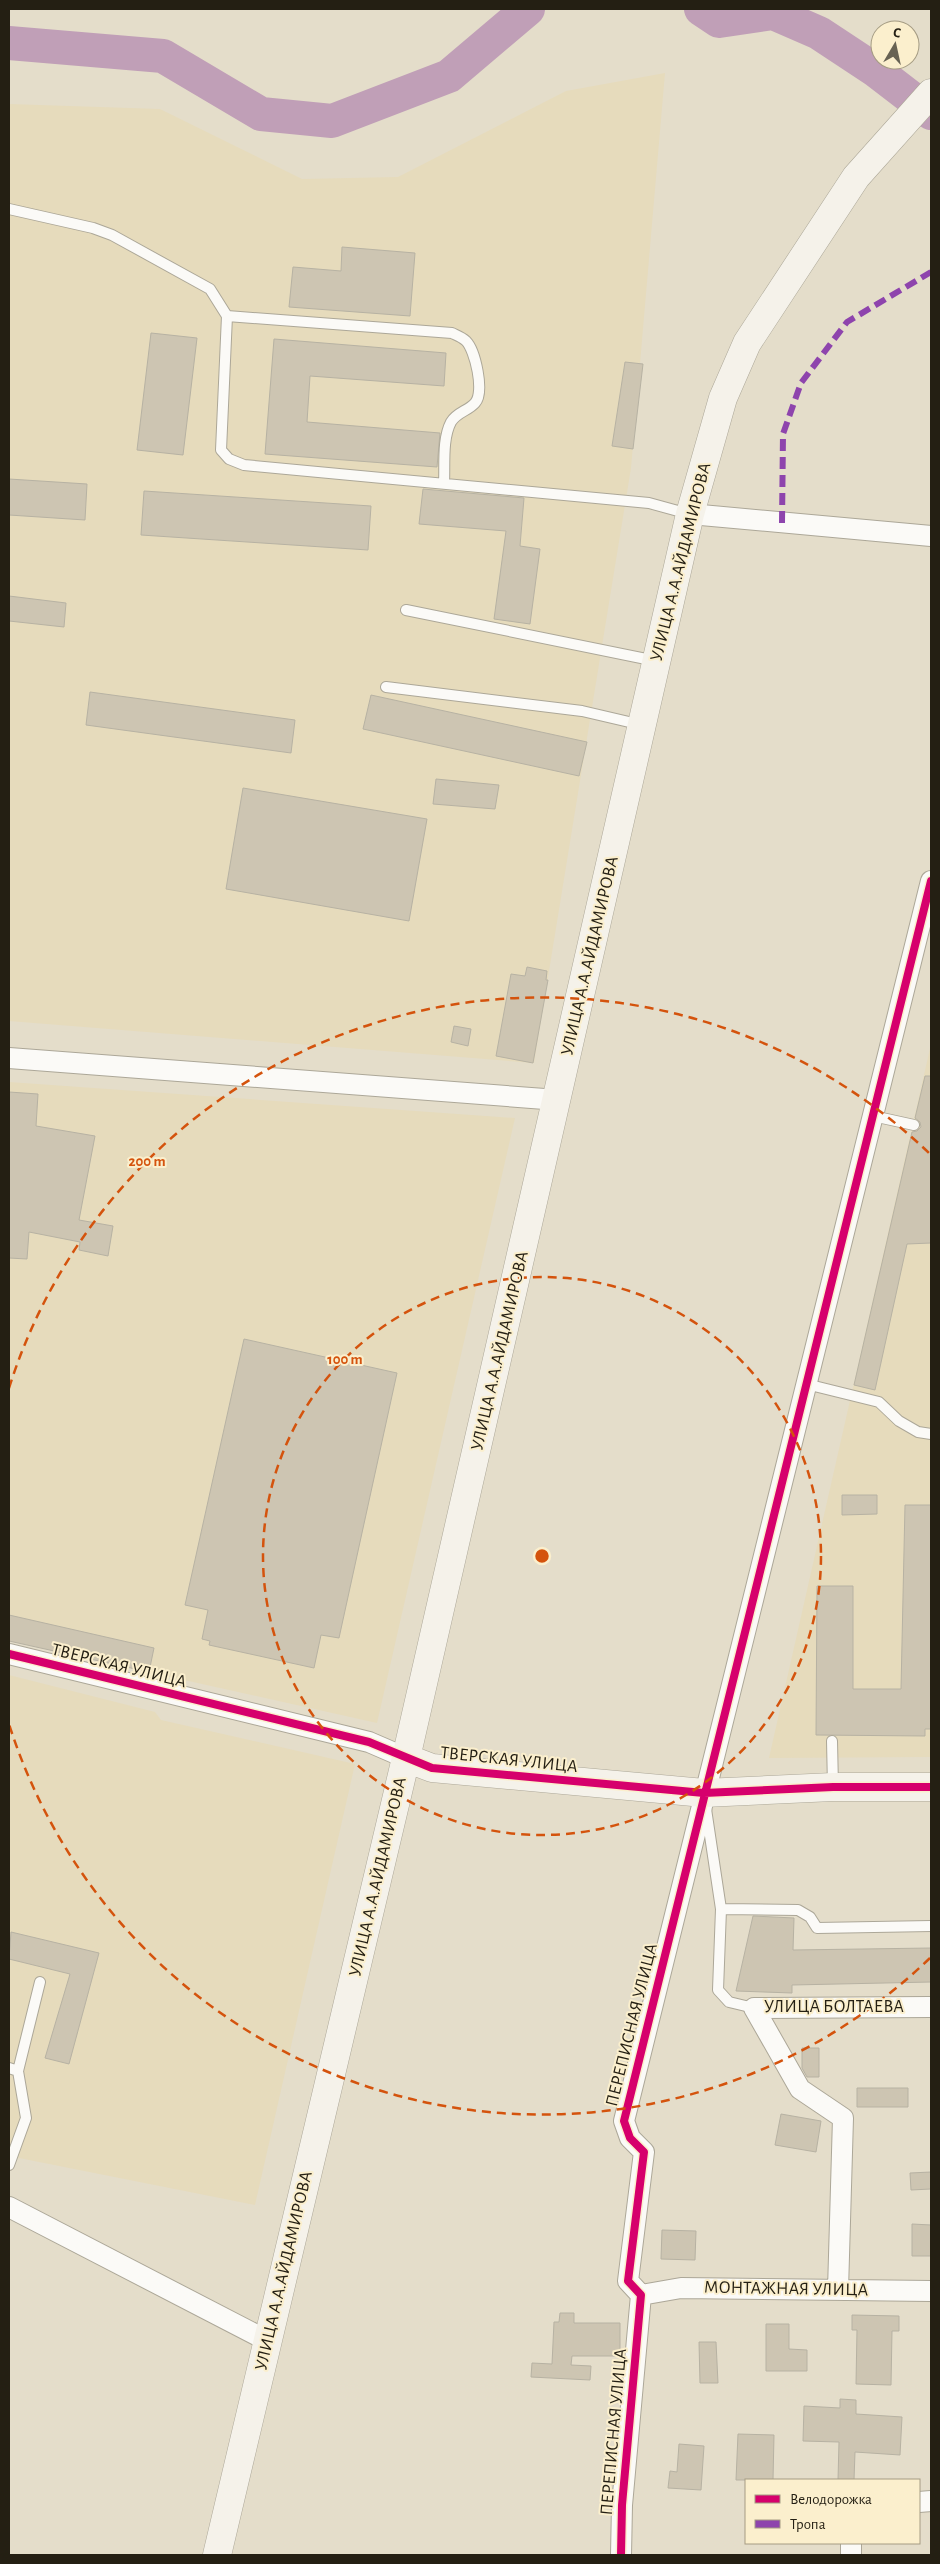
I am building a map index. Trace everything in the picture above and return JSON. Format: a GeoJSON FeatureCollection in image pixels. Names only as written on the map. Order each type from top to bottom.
{"type":"FeatureCollection","features":[{"type":"Feature","properties":{"kind":"main road","name":"УЛИЦА А.А.АЙДАМИРОВА"},"geometry":{"type":"LineString","coordinates":[[218,2555],[406,1758],[558,1100],[690,514],[723,398],[747,343],[856,177],[931,93]]}},
{"type":"Feature","properties":{"kind":"main road","name":"ТВЕРСКАЯ УЛИЦА"},"geometry":{"type":"LineString","coordinates":[[406,1758],[432,1768],[704,1793],[833,1787],[931,1788]]}},
{"type":"Feature","properties":{"kind":"street"},"geometry":{"type":"LineString","coordinates":[[690,514],[931,536]]}},
{"type":"Feature","properties":{"kind":"street"},"geometry":{"type":"LineString","coordinates":[[704,1793],[931,881]]}},
{"type":"Feature","properties":{"kind":"street"},"geometry":{"type":"LineString","coordinates":[[9,1058],[558,1100]]}},
{"type":"Feature","properties":{"kind":"street","name":"ТВЕРСКАЯ УЛИЦА"},"geometry":{"type":"LineString","coordinates":[[9,1654],[369,1742],[406,1758]]}},
{"type":"Feature","properties":{"kind":"street","name":"ПЕРЕПИСНАЯ УЛИЦА"},"geometry":{"type":"LineString","coordinates":[[621,2555],[622,2505],[641,2295],[628,2281],[644,2152],[630,2138],[624,2121],[704,1793]]}},
{"type":"Feature","properties":{"kind":"street","name":"УЛИЦА БОЛТАЕВА"},"geometry":{"type":"LineString","coordinates":[[838,2290],[843,2118],[800,2089],[754,2008],[931,2007]]}},
{"type":"Feature","properties":{"kind":"street"},"geometry":{"type":"LineString","coordinates":[[9,2207],[268,2340]]}},
{"type":"Feature","properties":{"kind":"street","name":"МОНТАЖНАЯ УЛИЦА"},"geometry":{"type":"LineString","coordinates":[[641,2295],[681,2288],[931,2291]]}},
{"type":"Feature","properties":{"kind":"lane"},"geometry":{"type":"LineString","coordinates":[[9,209],[93,228],[112,235],[210,289],[228,316],[221,450],[229,459],[244,465],[649,503],[690,514]]}},
{"type":"Feature","properties":{"kind":"lane"},"geometry":{"type":"LineString","coordinates":[[228,316],[452,333],[466,341],[472,351],[480,393],[475,403],[459,412],[452,421],[448,432],[444,483]]}},
{"type":"Feature","properties":{"kind":"lane"},"geometry":{"type":"LineString","coordinates":[[406,610],[657,661]]}},
{"type":"Feature","properties":{"kind":"lane"},"geometry":{"type":"LineString","coordinates":[[386,687],[582,711],[643,725]]}},
{"type":"Feature","properties":{"kind":"lane"},"geometry":{"type":"LineString","coordinates":[[873,1116],[914,1125]]}},
{"type":"Feature","properties":{"kind":"lane"},"geometry":{"type":"LineString","coordinates":[[806,1384],[879,1402],[899,1421],[918,1432],[931,1434]]}},
{"type":"Feature","properties":{"kind":"lane"},"geometry":{"type":"LineString","coordinates":[[832,1741],[833,1787]]}},
{"type":"Feature","properties":{"kind":"lane"},"geometry":{"type":"LineString","coordinates":[[704,1793],[721,1909],[718,1990],[729,2002],[754,2008]]}},
{"type":"Feature","properties":{"kind":"lane"},"geometry":{"type":"LineString","coordinates":[[721,1909],[798,1910],[810,1917],[817,1928],[931,1926]]}},
{"type":"Feature","properties":{"kind":"lane"},"geometry":{"type":"LineString","coordinates":[[9,2165],[26,2118],[13,2070],[40,1982]]}},
{"type":"Feature","properties":{"kind":"shaded area"},"geometry":{"type":"Polygon","coordinates":[[[665,73],[631,468],[534,1063],[9,1021],[9,104],[160,109],[302,179],[398,177],[566,91],[665,73]]]}},
{"type":"Feature","properties":{"kind":"shaded area"},"geometry":{"type":"Polygon","coordinates":[[[931,1044],[931,1757],[769,1758],[824,1515],[931,1044]]]}},
{"type":"Feature","properties":{"kind":"shaded area"},"geometry":{"type":"Polygon","coordinates":[[[9,1082],[515,1118],[377,1723],[9,1641],[9,1082]]]}},
{"type":"Feature","properties":{"kind":"shaded area"},"geometry":{"type":"Polygon","coordinates":[[[9,1675],[155,1712],[161,1720],[355,1764],[255,2205],[9,2156],[9,1675]]]}},
{"type":"Feature","properties":{"kind":"building"},"geometry":{"type":"Polygon","coordinates":[[[342,247],[415,253],[410,316],[289,307],[293,267],[341,271],[342,247]]]}},
{"type":"Feature","properties":{"kind":"building"},"geometry":{"type":"Polygon","coordinates":[[[151,333],[197,338],[183,455],[137,450],[151,333]]]}},
{"type":"Feature","properties":{"kind":"building"},"geometry":{"type":"Polygon","coordinates":[[[274,339],[446,353],[444,386],[310,376],[307,422],[440,433],[437,467],[265,454],[274,339]]]}},
{"type":"Feature","properties":{"kind":"building"},"geometry":{"type":"Polygon","coordinates":[[[625,362],[643,364],[633,449],[612,446],[625,362]]]}},
{"type":"Feature","properties":{"kind":"building"},"geometry":{"type":"Polygon","coordinates":[[[9,479],[87,484],[85,520],[9,515],[9,479]]]}},
{"type":"Feature","properties":{"kind":"building"},"geometry":{"type":"Polygon","coordinates":[[[423,489],[524,498],[520,546],[540,549],[530,624],[494,619],[506,531],[419,524],[423,489]]]}},
{"type":"Feature","properties":{"kind":"building"},"geometry":{"type":"Polygon","coordinates":[[[144,491],[371,506],[368,550],[141,535],[144,491]]]}},
{"type":"Feature","properties":{"kind":"building"},"geometry":{"type":"Polygon","coordinates":[[[9,596],[66,603],[64,627],[9,621],[9,596]]]}},
{"type":"Feature","properties":{"kind":"building"},"geometry":{"type":"Polygon","coordinates":[[[90,692],[295,720],[291,753],[86,725],[90,692]]]}},
{"type":"Feature","properties":{"kind":"building"},"geometry":{"type":"Polygon","coordinates":[[[371,695],[587,742],[579,776],[363,729],[371,695]]]}},
{"type":"Feature","properties":{"kind":"building"},"geometry":{"type":"Polygon","coordinates":[[[436,779],[499,785],[495,809],[433,804],[436,779]]]}},
{"type":"Feature","properties":{"kind":"building"},"geometry":{"type":"Polygon","coordinates":[[[243,788],[427,819],[409,921],[226,889],[243,788]]]}},
{"type":"Feature","properties":{"kind":"building"},"geometry":{"type":"Polygon","coordinates":[[[527,967],[547,971],[546,980],[548,980],[533,1063],[496,1056],[511,974],[525,976],[527,967]]]}},
{"type":"Feature","properties":{"kind":"building"},"geometry":{"type":"Polygon","coordinates":[[[454,1026],[471,1029],[468,1046],[451,1042],[454,1026]]]}},
{"type":"Feature","properties":{"kind":"building"},"geometry":{"type":"Polygon","coordinates":[[[925,1076],[931,1076],[931,1243],[907,1244],[875,1390],[854,1385],[912,1132],[917,1131],[921,1127],[920,1122],[915,1118],[925,1076]]]}},
{"type":"Feature","properties":{"kind":"building"},"geometry":{"type":"Polygon","coordinates":[[[9,1092],[38,1094],[36,1126],[95,1136],[79,1220],[113,1226],[108,1256],[79,1250],[80,1242],[29,1232],[27,1259],[9,1258],[9,1092]]]}},
{"type":"Feature","properties":{"kind":"building"},"geometry":{"type":"Polygon","coordinates":[[[244,1339],[397,1373],[339,1638],[321,1635],[314,1668],[209,1645],[210,1641],[202,1639],[208,1610],[185,1605],[244,1339]]]}},
{"type":"Feature","properties":{"kind":"building"},"geometry":{"type":"Polygon","coordinates":[[[842,1495],[877,1495],[877,1514],[842,1515],[842,1495]]]}},
{"type":"Feature","properties":{"kind":"building"},"geometry":{"type":"Polygon","coordinates":[[[905,1505],[931,1505],[931,1729],[925,1729],[925,1736],[816,1735],[817,1586],[853,1586],[853,1689],[901,1689],[905,1505]]]}},
{"type":"Feature","properties":{"kind":"building"},"geometry":{"type":"Polygon","coordinates":[[[9,1615],[154,1648],[149,1672],[9,1641],[9,1615]]]}},
{"type":"Feature","properties":{"kind":"building"},"geometry":{"type":"Polygon","coordinates":[[[753,1916],[794,1918],[793,1950],[931,1948],[931,1982],[792,1985],[792,1993],[736,1991],[753,1916]]]}},
{"type":"Feature","properties":{"kind":"building"},"geometry":{"type":"Polygon","coordinates":[[[11,1932],[99,1953],[69,2064],[45,2058],[70,1974],[9,1959],[11,1932]]]}},
{"type":"Feature","properties":{"kind":"building"},"geometry":{"type":"Polygon","coordinates":[[[802,2048],[819,2048],[819,2077],[807,2077],[802,2068],[802,2048]]]}},
{"type":"Feature","properties":{"kind":"building"},"geometry":{"type":"Polygon","coordinates":[[[857,2088],[908,2088],[908,2107],[857,2107],[857,2088]]]}},
{"type":"Feature","properties":{"kind":"building"},"geometry":{"type":"Polygon","coordinates":[[[781,2114],[821,2121],[816,2152],[775,2145],[781,2114]]]}},
{"type":"Feature","properties":{"kind":"building"},"geometry":{"type":"Polygon","coordinates":[[[931,2172],[931,2189],[911,2190],[910,2173],[931,2172]]]}},
{"type":"Feature","properties":{"kind":"building"},"geometry":{"type":"Polygon","coordinates":[[[912,2224],[931,2225],[931,2256],[912,2256],[912,2224]]]}},
{"type":"Feature","properties":{"kind":"building"},"geometry":{"type":"Polygon","coordinates":[[[662,2230],[696,2231],[695,2260],[661,2259],[662,2230]]]}},
{"type":"Feature","properties":{"kind":"building"},"geometry":{"type":"Polygon","coordinates":[[[560,2313],[574,2313],[574,2323],[620,2323],[620,2356],[572,2356],[571,2365],[591,2366],[590,2380],[531,2377],[532,2363],[552,2364],[554,2322],[559,2322],[560,2313]]]}},
{"type":"Feature","properties":{"kind":"building"},"geometry":{"type":"Polygon","coordinates":[[[852,2315],[899,2316],[899,2331],[892,2331],[891,2385],[856,2384],[857,2330],[852,2330],[852,2315]]]}},
{"type":"Feature","properties":{"kind":"building"},"geometry":{"type":"Polygon","coordinates":[[[766,2324],[789,2324],[789,2349],[807,2350],[807,2371],[766,2371],[766,2324]]]}},
{"type":"Feature","properties":{"kind":"building"},"geometry":{"type":"Polygon","coordinates":[[[699,2342],[716,2342],[718,2383],[700,2383],[699,2342]]]}},
{"type":"Feature","properties":{"kind":"building"},"geometry":{"type":"Polygon","coordinates":[[[840,2399],[856,2400],[856,2414],[902,2417],[900,2455],[855,2452],[854,2479],[838,2479],[839,2442],[803,2441],[804,2406],[840,2408],[840,2399]]]}},
{"type":"Feature","properties":{"kind":"building"},"geometry":{"type":"Polygon","coordinates":[[[738,2434],[774,2435],[773,2479],[736,2480],[738,2434]]]}},
{"type":"Feature","properties":{"kind":"building"},"geometry":{"type":"Polygon","coordinates":[[[679,2444],[704,2446],[701,2490],[668,2488],[670,2471],[677,2472],[679,2444]]]}},
{"type":"Feature","properties":{"kind":"waterway"},"geometry":{"type":"LineString","coordinates":[[9,43],[163,56],[261,114],[332,121],[449,76],[528,9]]}},
{"type":"Feature","properties":{"kind":"waterway"},"geometry":{"type":"LineString","coordinates":[[701,9],[719,21],[773,13],[819,33],[875,70],[931,113]]}},
{"type":"Feature","properties":{"kind":"marked path"},"geometry":{"type":"LineString","coordinates":[[782,523],[783,434],[801,383],[847,322],[931,272]]}},
{"type":"Feature","properties":{"kind":"cycle path"},"geometry":{"type":"LineString","coordinates":[[621,2555],[622,2505],[641,2295],[628,2281],[644,2152],[630,2138],[624,2121],[931,881]]}},
{"type":"Feature","properties":{"kind":"cycle path"},"geometry":{"type":"LineString","coordinates":[[9,1654],[369,1742],[432,1768],[704,1793],[833,1787],[931,1787]]}}]}
